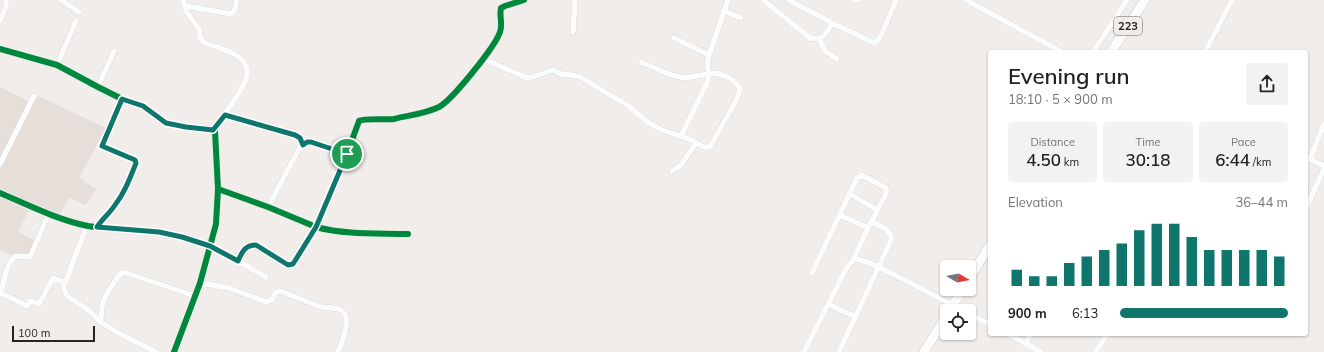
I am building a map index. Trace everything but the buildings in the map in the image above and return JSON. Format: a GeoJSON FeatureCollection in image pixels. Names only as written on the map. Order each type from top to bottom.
{"type":"FeatureCollection","features":[{"type":"Feature","properties":{"kind":"main road","name":"223"},"geometry":{"type":"LineString","coordinates":[[1112,50],[1144,0]]}},
{"type":"Feature","properties":{"kind":"main road"},"geometry":{"type":"LineString","coordinates":[[976,268],[988,248]]}},
{"type":"Feature","properties":{"kind":"main road"},"geometry":{"type":"LineString","coordinates":[[924,352],[940,326]]}},
{"type":"Feature","properties":{"kind":"street"},"geometry":{"type":"LineString","coordinates":[[0,21],[6,7],[6,0]]}},
{"type":"Feature","properties":{"kind":"street"},"geometry":{"type":"LineString","coordinates":[[61,0],[79,12]]}},
{"type":"Feature","properties":{"kind":"street"},"geometry":{"type":"LineString","coordinates":[[213,130],[225,115],[244,84],[247,76],[244,64],[234,54],[203,42],[200,37],[199,29],[186,11],[184,3],[231,14],[234,12],[237,0]]}},
{"type":"Feature","properties":{"kind":"street"},"geometry":{"type":"LineString","coordinates":[[238,261],[246,248],[254,245],[288,265],[291,265],[296,261],[316,227],[347,154],[359,121],[364,119],[388,120],[429,111],[440,107],[484,58],[499,35],[501,30],[501,8],[524,0]]}},
{"type":"Feature","properties":{"kind":"street"},"geometry":{"type":"LineString","coordinates":[[573,32],[575,0]]}},
{"type":"Feature","properties":{"kind":"street"},"geometry":{"type":"LineString","coordinates":[[681,136],[708,81],[709,74],[707,64],[709,55],[728,0]]}},
{"type":"Feature","properties":{"kind":"street"},"geometry":{"type":"LineString","coordinates":[[763,0],[805,35],[810,38],[822,37]]}},
{"type":"Feature","properties":{"kind":"street"},"geometry":{"type":"LineString","coordinates":[[772,7],[775,0]]}},
{"type":"Feature","properties":{"kind":"street"},"geometry":{"type":"LineString","coordinates":[[789,0],[869,41],[876,42],[880,38],[896,0]]}},
{"type":"Feature","properties":{"kind":"street"},"geometry":{"type":"LineString","coordinates":[[854,0],[859,0]]}},
{"type":"Feature","properties":{"kind":"street"},"geometry":{"type":"LineString","coordinates":[[966,0],[1058,50]]}},
{"type":"Feature","properties":{"kind":"street"},"geometry":{"type":"LineString","coordinates":[[1094,50],[1127,0]]}},
{"type":"Feature","properties":{"kind":"street"},"geometry":{"type":"LineString","coordinates":[[1206,50],[1232,0]]}},
{"type":"Feature","properties":{"kind":"street"},"geometry":{"type":"LineString","coordinates":[[724,11],[740,18]]}},
{"type":"Feature","properties":{"kind":"street"},"geometry":{"type":"LineString","coordinates":[[57,65],[76,21]]}},
{"type":"Feature","properties":{"kind":"street"},"geometry":{"type":"LineString","coordinates":[[832,23],[822,37],[825,51],[837,59]]}},
{"type":"Feature","properties":{"kind":"street"},"geometry":{"type":"LineString","coordinates":[[674,38],[709,55]]}},
{"type":"Feature","properties":{"kind":"street"},"geometry":{"type":"LineString","coordinates":[[0,49],[57,65],[98,88],[122,99],[143,106],[166,123],[213,130]]}},
{"type":"Feature","properties":{"kind":"street"},"geometry":{"type":"LineString","coordinates":[[98,88],[114,51]]}},
{"type":"Feature","properties":{"kind":"street"},"geometry":{"type":"LineString","coordinates":[[484,58],[528,78],[553,70],[561,74],[580,77],[627,105],[649,123],[707,147],[711,145],[737,99],[740,92],[738,85],[725,76],[714,73],[685,78],[671,75],[641,62]]}},
{"type":"Feature","properties":{"kind":"street"},"geometry":{"type":"LineString","coordinates":[[0,164],[34,96]]}},
{"type":"Feature","properties":{"kind":"street"},"geometry":{"type":"LineString","coordinates":[[97,227],[115,206],[127,188],[136,163],[135,160],[102,146],[122,99]]}},
{"type":"Feature","properties":{"kind":"street"},"geometry":{"type":"LineString","coordinates":[[225,115],[295,135],[300,138],[303,145]]}},
{"type":"Feature","properties":{"kind":"street"},"geometry":{"type":"LineString","coordinates":[[1308,203],[1324,167],[1308,158],[1324,124]]}},
{"type":"Feature","properties":{"kind":"street"},"geometry":{"type":"LineString","coordinates":[[174,352],[200,283],[216,224],[218,189],[216,139],[215,131],[213,130]]}},
{"type":"Feature","properties":{"kind":"street"},"geometry":{"type":"LineString","coordinates":[[268,207],[299,149],[307,142],[347,154]]}},
{"type":"Feature","properties":{"kind":"street"},"geometry":{"type":"LineString","coordinates":[[672,171],[681,165],[696,143]]}},
{"type":"Feature","properties":{"kind":"street"},"geometry":{"type":"LineString","coordinates":[[804,352],[886,194],[886,188],[861,175],[857,178],[812,273]]}},
{"type":"Feature","properties":{"kind":"street"},"geometry":{"type":"LineString","coordinates":[[218,189],[268,207],[316,227],[332,231],[348,233],[408,234]]}},
{"type":"Feature","properties":{"kind":"street"},"geometry":{"type":"LineString","coordinates":[[0,193],[49,213],[87,225],[174,235],[210,246],[266,277]]}},
{"type":"Feature","properties":{"kind":"street"},"geometry":{"type":"LineString","coordinates":[[850,194],[877,210]]}},
{"type":"Feature","properties":{"kind":"street"},"geometry":{"type":"LineString","coordinates":[[49,213],[30,257],[16,256],[11,261],[8,266],[0,293],[27,306],[30,301],[39,304],[53,278],[64,282]]}},
{"type":"Feature","properties":{"kind":"street"},"geometry":{"type":"LineString","coordinates":[[840,214],[868,228]]}},
{"type":"Feature","properties":{"kind":"street"},"geometry":{"type":"LineString","coordinates":[[839,352],[892,238],[887,230],[871,221]]}},
{"type":"Feature","properties":{"kind":"street"},"geometry":{"type":"LineString","coordinates":[[87,225],[66,281],[64,282],[64,289],[67,296],[90,311],[100,322],[156,352]]}},
{"type":"Feature","properties":{"kind":"street"},"geometry":{"type":"LineString","coordinates":[[852,260],[861,260],[879,268],[944,304]]}},
{"type":"Feature","properties":{"kind":"street"},"geometry":{"type":"LineString","coordinates":[[100,322],[102,305],[116,278],[123,272],[195,296]]}},
{"type":"Feature","properties":{"kind":"street"},"geometry":{"type":"LineString","coordinates":[[200,283],[229,288],[266,302],[272,300],[276,292],[280,290],[321,306],[336,308],[342,311],[346,317],[344,340],[338,352]]}},
{"type":"Feature","properties":{"kind":"street"},"geometry":{"type":"LineString","coordinates":[[828,304],[856,317]]}},
{"type":"Feature","properties":{"kind":"street"},"geometry":{"type":"LineString","coordinates":[[976,317],[988,323]]}},
{"type":"Feature","properties":{"kind":"street"},"geometry":{"type":"LineString","coordinates":[[1012,336],[1041,352]]}},
{"type":"Feature","properties":{"kind":"street"},"geometry":{"type":"LineString","coordinates":[[1025,343],[1030,336]]}},
{"type":"Feature","properties":{"kind":"street"},"geometry":{"type":"LineString","coordinates":[[1096,352],[1107,336]]}},
{"type":"Feature","properties":{"kind":"shaded area"},"geometry":{"type":"Polygon","coordinates":[[[0,87],[30,102],[34,94],[106,128],[79,178],[96,189],[86,205],[69,198],[59,216],[32,204],[18,232],[34,240],[28,256],[9,254],[0,250],[0,87]]]}},
{"type":"Feature","properties":{"kind":"cycle path"},"geometry":{"type":"LineString","coordinates":[[218,189],[268,207],[316,227],[345,159],[359,121],[394,119],[423,113],[439,107],[463,84],[490,49],[501,29],[501,8],[524,0]]}},
{"type":"Feature","properties":{"kind":"cycle path"},"geometry":{"type":"LineString","coordinates":[[0,49],[57,65],[122,99],[143,106],[166,123],[186,127],[211,129],[215,131],[218,189],[216,224],[200,283],[174,352]]}},
{"type":"Feature","properties":{"kind":"cycle path"},"geometry":{"type":"LineString","coordinates":[[0,193],[43,212],[88,226],[162,233],[190,239],[207,245],[238,261],[246,248],[254,245],[288,265],[291,265],[316,227],[327,230],[350,232],[408,234]]}},
{"type":"Feature","properties":{"kind":"route"},"geometry":{"type":"LineString","coordinates":[[122,99],[143,106],[166,123],[213,130],[225,115],[299,136],[303,145],[307,142],[311,142],[347,154],[316,227],[296,261],[291,265],[288,265],[256,245],[248,246],[243,251],[238,261],[210,246],[174,235],[159,232],[97,227],[115,206],[127,188],[136,163],[135,160],[102,146],[122,99]]}}]}
